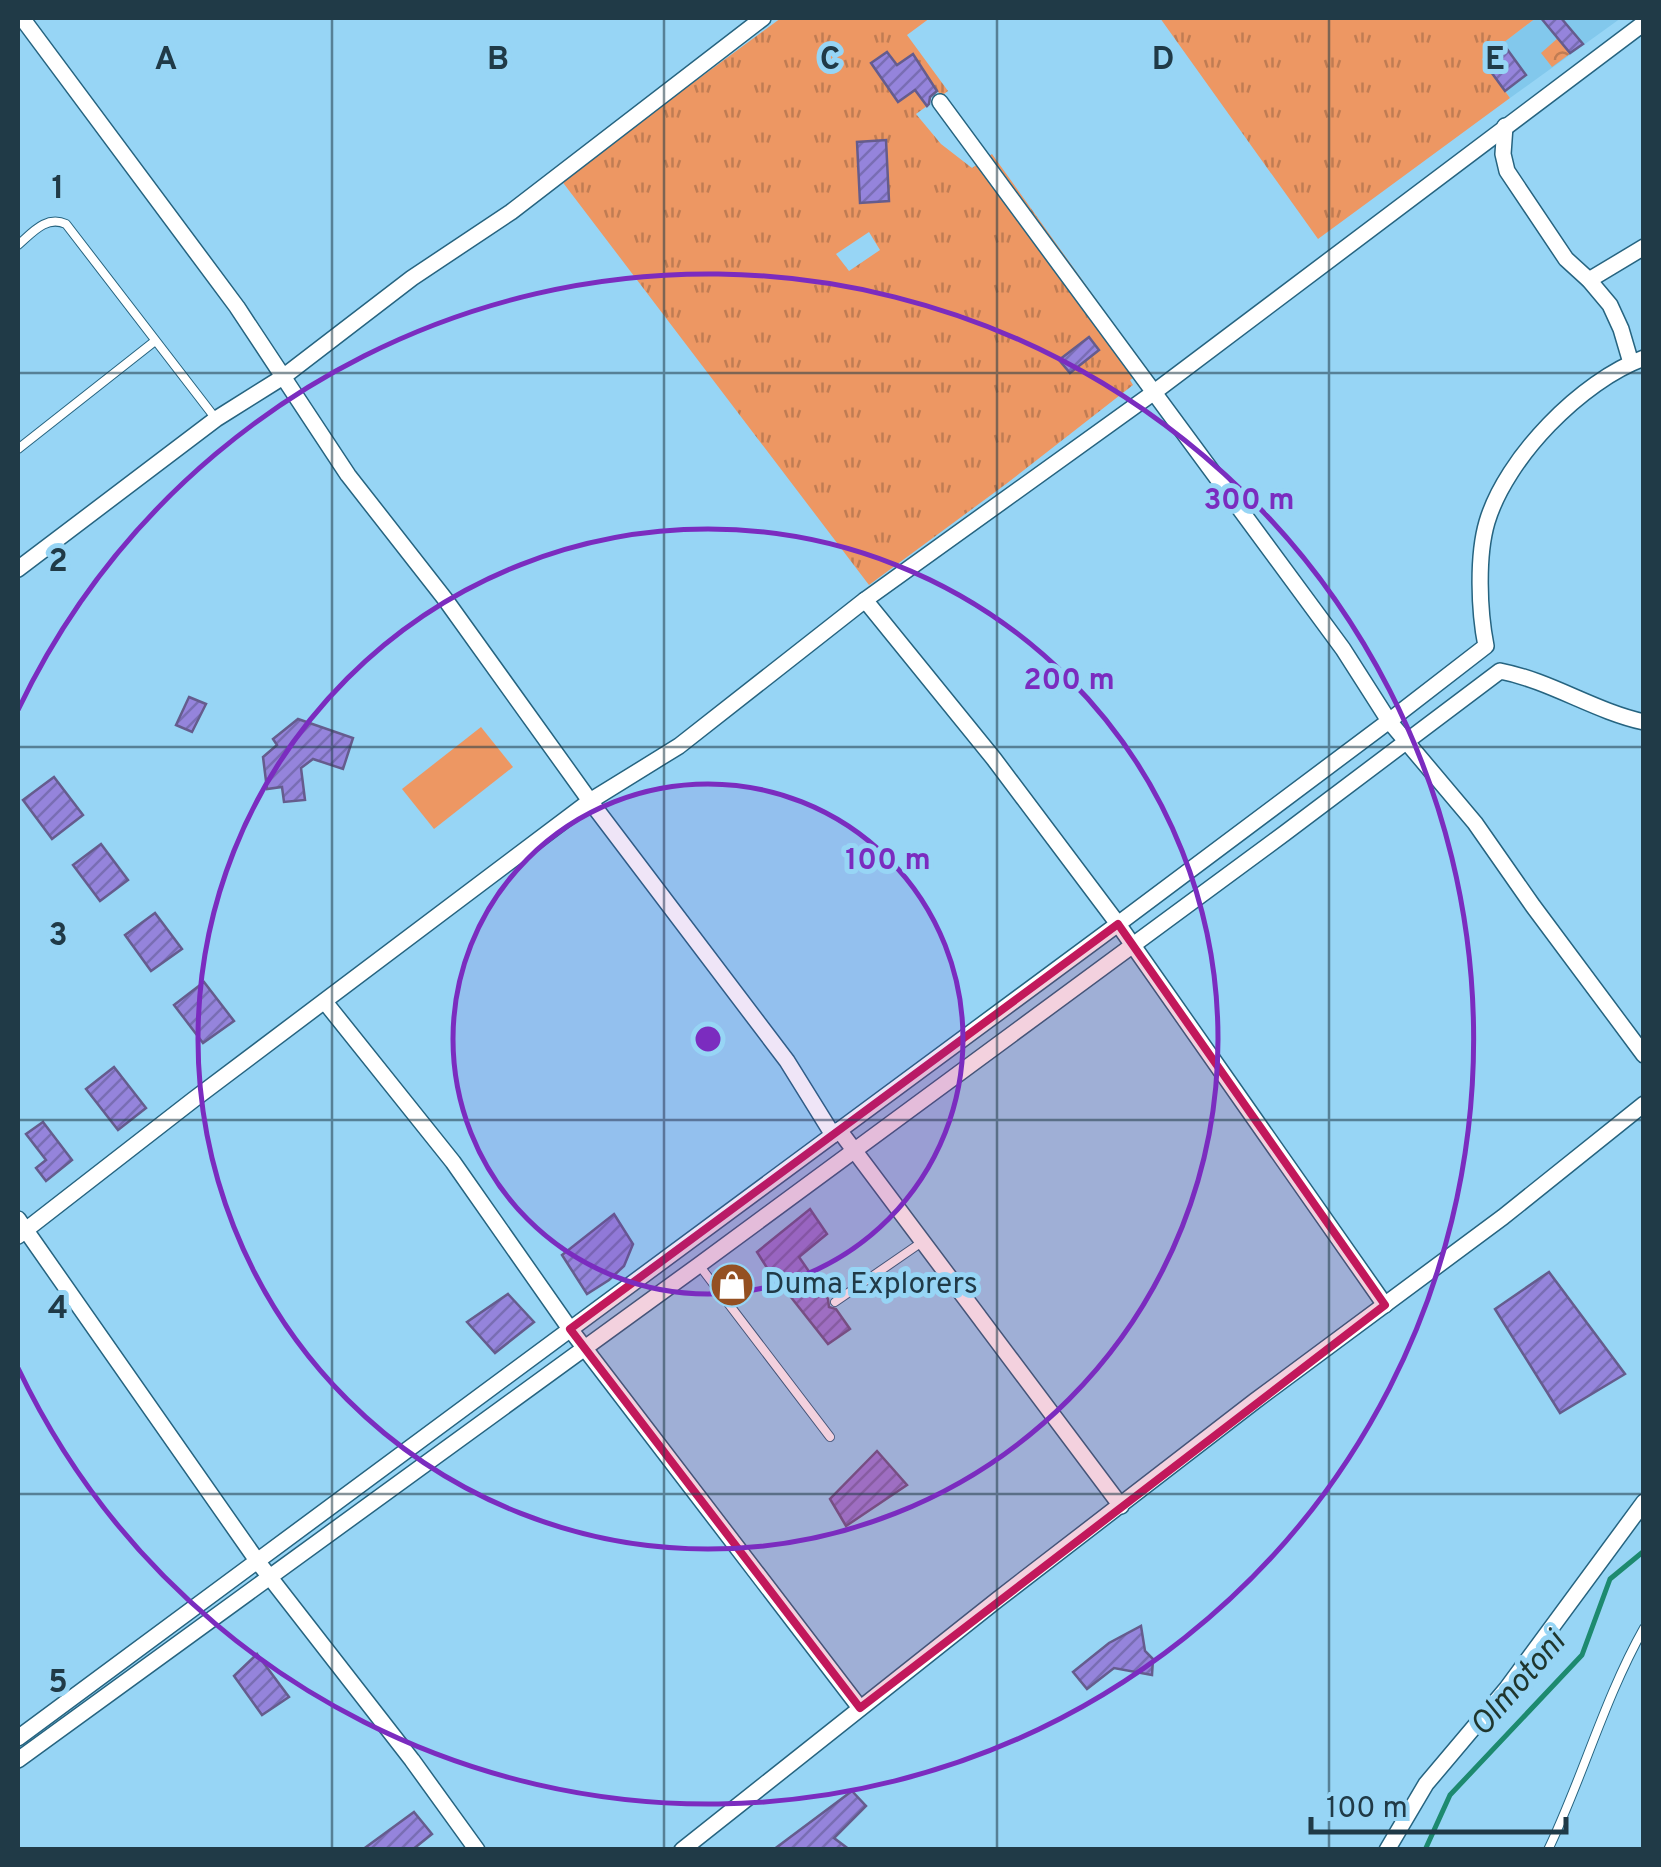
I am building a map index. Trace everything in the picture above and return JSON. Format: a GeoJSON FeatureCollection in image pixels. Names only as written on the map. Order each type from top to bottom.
{"type":"FeatureCollection","features":[{"type":"Feature","properties":{"kind":"street"},"geometry":{"type":"LineString","coordinates":[[22,18],[238,306],[348,475],[445,599],[590,802],[787,1061],[836,1132],[854,1150],[1121,1506]]}},
{"type":"Feature","properties":{"kind":"street"},"geometry":{"type":"LineString","coordinates":[[18,570],[216,419],[283,376],[412,278],[511,212],[763,18]]}},
{"type":"Feature","properties":{"kind":"street"},"geometry":{"type":"LineString","coordinates":[[477,1850],[258,1562],[20,1228],[590,802],[678,746],[866,600],[1152,393],[1644,23]]}},
{"type":"Feature","properties":{"kind":"street"},"geometry":{"type":"LineString","coordinates":[[940,102],[1333,635],[1389,721],[1475,823],[1644,1055]]}},
{"type":"Feature","properties":{"kind":"street"},"geometry":{"type":"LineString","coordinates":[[1505,126],[1503,154],[1507,171],[1566,258],[1610,305],[1638,360],[1568,408],[1519,460],[1504,485],[1487,523],[1482,546],[1486,646],[1500,670],[1535,678],[1618,716],[1644,722]]}},
{"type":"Feature","properties":{"kind":"street"},"geometry":{"type":"LineString","coordinates":[[1589,280],[1644,248]]}},
{"type":"Feature","properties":{"kind":"street"},"geometry":{"type":"LineString","coordinates":[[866,600],[994,759],[1118,924],[1385,1306]]}},
{"type":"Feature","properties":{"kind":"street"},"geometry":{"type":"LineString","coordinates":[[18,1738],[1118,924],[1486,646]]}},
{"type":"Feature","properties":{"kind":"street"},"geometry":{"type":"LineString","coordinates":[[18,1760],[699,1266],[1500,670]]}},
{"type":"Feature","properties":{"kind":"street"},"geometry":{"type":"LineString","coordinates":[[325,1002],[453,1162],[570,1329],[860,1708]]}},
{"type":"Feature","properties":{"kind":"street"},"geometry":{"type":"LineString","coordinates":[[682,1850],[996,1600],[1255,1401],[1503,1218],[1644,1104]]}},
{"type":"Feature","properties":{"kind":"street"},"geometry":{"type":"LineString","coordinates":[[1387,1850],[1426,1784],[1507,1688],[1644,1502]]}},
{"type":"Feature","properties":{"kind":"lane"},"geometry":{"type":"LineString","coordinates":[[18,244],[42,225],[58,220],[66,224],[216,419]]}},
{"type":"Feature","properties":{"kind":"lane"},"geometry":{"type":"LineString","coordinates":[[18,448],[155,340]]}},
{"type":"Feature","properties":{"kind":"lane"},"geometry":{"type":"LineString","coordinates":[[835,1302],[922,1242]]}},
{"type":"Feature","properties":{"kind":"lane"},"geometry":{"type":"LineString","coordinates":[[699,1266],[830,1437]]}},
{"type":"Feature","properties":{"kind":"lane"},"geometry":{"type":"LineString","coordinates":[[1548,1850],[1614,1685],[1644,1628]]}},
{"type":"Feature","properties":{"kind":"highlighted area"},"geometry":{"type":"Polygon","coordinates":[[[1118,924],[1385,1305],[860,1708],[570,1329],[1118,924]]]}},
{"type":"Feature","properties":{"kind":"shaded area"},"geometry":{"type":"Polygon","coordinates":[[[1536,18],[1621,18],[1510,98],[1481,59],[1536,18]]]}},
{"type":"Feature","properties":{"kind":"green space"},"geometry":{"type":"Polygon","coordinates":[[[781,18],[930,18],[907,35],[948,91],[941,96],[928,77],[908,74],[921,65],[913,54],[900,63],[927,106],[916,114],[941,144],[972,168],[992,154],[1146,369],[1130,380],[1133,385],[869,585],[561,180],[781,18]],[[886,141],[858,142],[860,202],[889,201],[886,141]],[[869,232],[836,254],[849,271],[880,250],[869,232]]]}},
{"type":"Feature","properties":{"kind":"green space"},"geometry":{"type":"Polygon","coordinates":[[[1160,18],[1536,18],[1482,59],[1510,98],[1318,239],[1160,18]]]}},
{"type":"Feature","properties":{"kind":"green space"},"geometry":{"type":"Polygon","coordinates":[[[1558,38],[1571,53],[1552,67],[1541,53],[1558,38]]]}},
{"type":"Feature","properties":{"kind":"green space"},"geometry":{"type":"Polygon","coordinates":[[[481,727],[513,767],[434,829],[402,789],[481,727]]]}},
{"type":"Feature","properties":{"kind":"building"},"geometry":{"type":"Polygon","coordinates":[[[1541,18],[1561,18],[1583,44],[1570,53],[1541,18]]]}},
{"type":"Feature","properties":{"kind":"building"},"geometry":{"type":"Polygon","coordinates":[[[1507,49],[1526,75],[1505,91],[1486,65],[1507,49]]]}},
{"type":"Feature","properties":{"kind":"building"},"geometry":{"type":"Polygon","coordinates":[[[887,52],[897,65],[913,54],[937,91],[927,106],[915,90],[898,102],[871,63],[887,52]]]}},
{"type":"Feature","properties":{"kind":"building"},"geometry":{"type":"Polygon","coordinates":[[[886,140],[889,201],[860,203],[857,142],[886,140]]]}},
{"type":"Feature","properties":{"kind":"building"},"geometry":{"type":"Polygon","coordinates":[[[1089,337],[1099,350],[1070,373],[1059,360],[1089,337]]]}},
{"type":"Feature","properties":{"kind":"building"},"geometry":{"type":"Polygon","coordinates":[[[189,697],[206,704],[192,732],[176,725],[189,697]]]}},
{"type":"Feature","properties":{"kind":"building"},"geometry":{"type":"Polygon","coordinates":[[[298,719],[353,738],[343,769],[313,759],[301,768],[305,800],[284,802],[282,787],[267,789],[263,757],[277,745],[273,739],[298,719]]]}},
{"type":"Feature","properties":{"kind":"building"},"geometry":{"type":"Polygon","coordinates":[[[54,777],[83,815],[52,839],[23,800],[54,777]]]}},
{"type":"Feature","properties":{"kind":"building"},"geometry":{"type":"Polygon","coordinates":[[[101,844],[128,880],[100,901],[73,865],[101,844]]]}},
{"type":"Feature","properties":{"kind":"building"},"geometry":{"type":"Polygon","coordinates":[[[155,913],[182,949],[151,971],[125,935],[155,913]]]}},
{"type":"Feature","properties":{"kind":"building"},"geometry":{"type":"Polygon","coordinates":[[[204,982],[234,1021],[203,1043],[174,1005],[204,982]]]}},
{"type":"Feature","properties":{"kind":"building"},"geometry":{"type":"Polygon","coordinates":[[[114,1067],[146,1108],[118,1130],[86,1089],[114,1067]]]}},
{"type":"Feature","properties":{"kind":"building"},"geometry":{"type":"Polygon","coordinates":[[[43,1122],[72,1160],[46,1181],[36,1168],[46,1160],[26,1134],[43,1122]]]}},
{"type":"Feature","properties":{"kind":"building"},"geometry":{"type":"Polygon","coordinates":[[[810,1209],[827,1234],[799,1257],[828,1299],[829,1307],[836,1309],[850,1329],[828,1344],[774,1279],[757,1252],[810,1209]]]}},
{"type":"Feature","properties":{"kind":"building"},"geometry":{"type":"Polygon","coordinates":[[[614,1214],[633,1244],[624,1266],[587,1294],[562,1255],[614,1214]]]}},
{"type":"Feature","properties":{"kind":"building"},"geometry":{"type":"Polygon","coordinates":[[[1549,1272],[1625,1374],[1560,1413],[1495,1309],[1549,1272]]]}},
{"type":"Feature","properties":{"kind":"building"},"geometry":{"type":"Polygon","coordinates":[[[508,1294],[534,1322],[495,1353],[467,1322],[508,1294]]]}},
{"type":"Feature","properties":{"kind":"building"},"geometry":{"type":"Polygon","coordinates":[[[877,1451],[907,1485],[846,1526],[830,1499],[877,1451]]]}},
{"type":"Feature","properties":{"kind":"building"},"geometry":{"type":"Polygon","coordinates":[[[1141,1626],[1145,1651],[1153,1659],[1152,1675],[1114,1668],[1087,1689],[1073,1672],[1109,1643],[1141,1626]]]}},
{"type":"Feature","properties":{"kind":"building"},"geometry":{"type":"Polygon","coordinates":[[[257,1654],[289,1697],[262,1715],[234,1676],[257,1654]]]}},
{"type":"Feature","properties":{"kind":"building"},"geometry":{"type":"Polygon","coordinates":[[[852,1791],[866,1806],[834,1838],[850,1850],[773,1850],[852,1791]]]}},
{"type":"Feature","properties":{"kind":"building"},"geometry":{"type":"Polygon","coordinates":[[[414,1812],[432,1834],[412,1850],[362,1850],[414,1812]]]}},
{"type":"Feature","properties":{"kind":"waterway","name":"Olmotoni"},"geometry":{"type":"LineString","coordinates":[[1425,1850],[1450,1795],[1582,1655],[1610,1579],[1644,1551]]}},
{"type":"Feature","properties":{"kind":"place","name":"Duma Explorers"},"geometry":{"type":"Point","coordinates":[732,1285]}}]}
